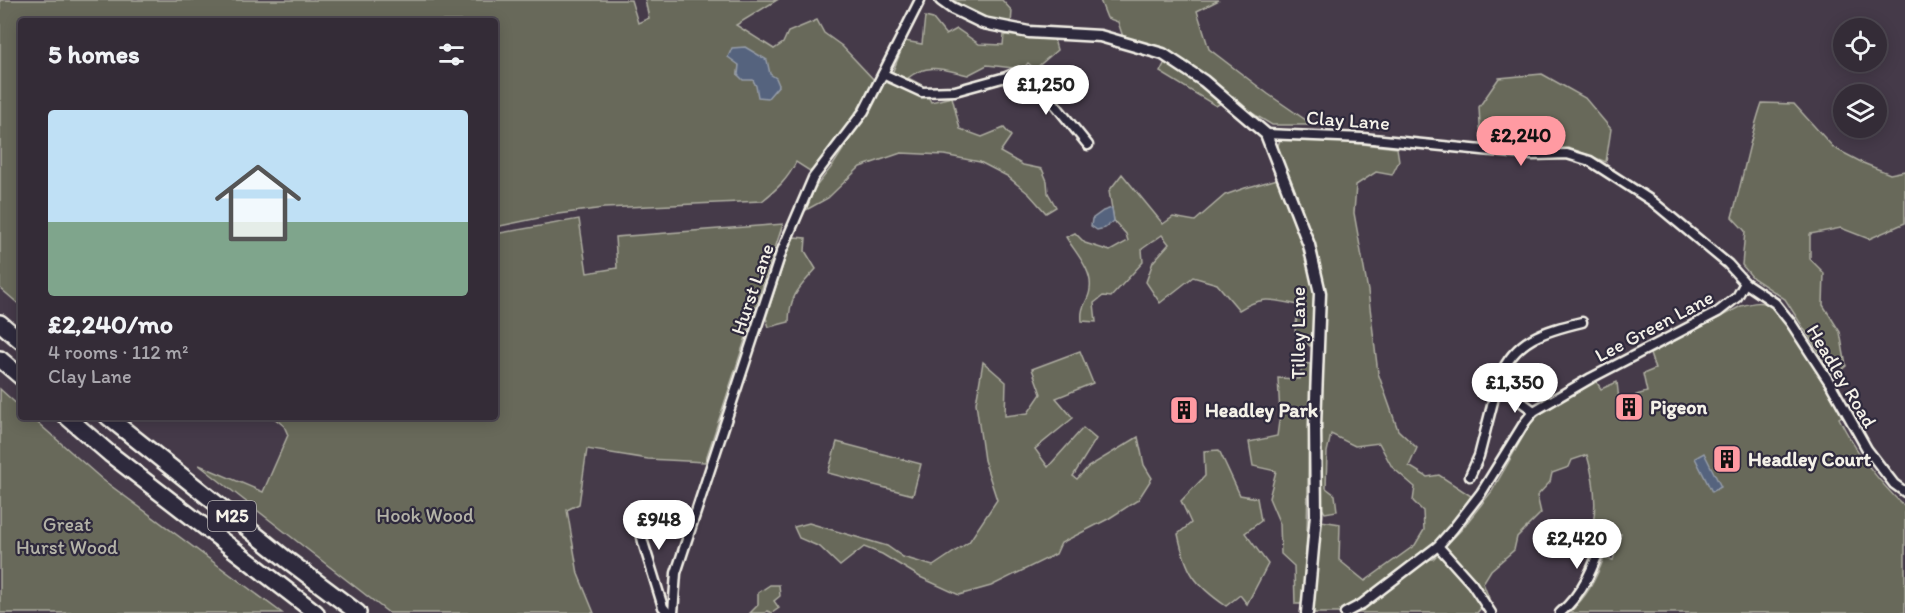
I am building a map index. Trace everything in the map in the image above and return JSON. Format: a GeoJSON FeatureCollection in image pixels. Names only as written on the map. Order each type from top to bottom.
{"type":"FeatureCollection","features":[{"type":"Feature","properties":{"kind":"highway"},"geometry":{"type":"LineString","coordinates":[[0,322],[18,338]]}},
{"type":"Feature","properties":{"kind":"highway"},"geometry":{"type":"LineString","coordinates":[[0,359],[18,374]]}},
{"type":"Feature","properties":{"kind":"highway","name":"M25"},"geometry":{"type":"LineString","coordinates":[[71,420],[110,454],[316,613]]}},
{"type":"Feature","properties":{"kind":"highway","name":"M25"},"geometry":{"type":"LineString","coordinates":[[112,420],[286,559],[358,613]]}},
{"type":"Feature","properties":{"kind":"street","name":"Hurst Lane"},"geometry":{"type":"LineString","coordinates":[[673,613],[676,573],[691,523],[781,253],[813,178],[864,111],[911,15],[921,0]]}},
{"type":"Feature","properties":{"kind":"street"},"geometry":{"type":"LineString","coordinates":[[941,0],[983,23],[1029,32],[1100,36],[1163,54],[1204,81],[1266,134]]}},
{"type":"Feature","properties":{"kind":"street"},"geometry":{"type":"LineString","coordinates":[[883,74],[922,92],[955,91],[1018,72],[1031,75],[1088,145]]}},
{"type":"Feature","properties":{"kind":"street","name":"Clay Lane"},"geometry":{"type":"LineString","coordinates":[[1266,134],[1363,138],[1532,155],[1567,154],[1590,161],[1652,201],[1728,264],[1745,283]]}},
{"type":"Feature","properties":{"kind":"street","name":"Tilley Lane"},"geometry":{"type":"LineString","coordinates":[[1266,134],[1309,245],[1320,293],[1315,425],[1316,515],[1307,613]]}},
{"type":"Feature","properties":{"kind":"street","name":"Lee Green Lane"},"geometry":{"type":"LineString","coordinates":[[1345,613],[1362,604],[1438,546],[1454,530],[1534,411],[1591,378],[1718,312],[1737,297],[1745,283]]}},
{"type":"Feature","properties":{"kind":"street","name":"Headley Road"},"geometry":{"type":"LineString","coordinates":[[1745,283],[1775,303],[1791,323],[1830,383],[1867,449],[1894,484],[1905,492]]}},
{"type":"Feature","properties":{"kind":"street"},"geometry":{"type":"LineString","coordinates":[[1470,476],[1479,456],[1505,363],[1539,333],[1582,322]]}},
{"type":"Feature","properties":{"kind":"street"},"geometry":{"type":"LineString","coordinates":[[1499,378],[1506,391],[1534,411]]}},
{"type":"Feature","properties":{"kind":"street"},"geometry":{"type":"LineString","coordinates":[[668,613],[663,607],[640,527],[647,516],[656,511],[691,523]]}},
{"type":"Feature","properties":{"kind":"street"},"geometry":{"type":"LineString","coordinates":[[1560,613],[1592,571],[1605,535]]}},
{"type":"Feature","properties":{"kind":"street"},"geometry":{"type":"LineString","coordinates":[[1438,546],[1472,584],[1491,613]]}},
{"type":"Feature","properties":{"kind":"green space"},"geometry":{"type":"Polygon","coordinates":[[[0,0],[631,0],[638,23],[649,18],[645,0],[777,0],[736,25],[774,49],[783,43],[788,32],[817,20],[824,33],[842,46],[874,80],[861,105],[831,151],[813,173],[796,162],[782,183],[762,201],[604,208],[558,214],[498,226],[498,18],[18,18],[18,303],[0,288],[0,0]],[[739,65],[738,75],[753,80],[756,85],[779,85],[739,65]]]}},
{"type":"Feature","properties":{"kind":"green space"},"geometry":{"type":"Polygon","coordinates":[[[953,0],[1002,0],[1012,11],[1011,24],[979,16],[953,0]]]}},
{"type":"Feature","properties":{"kind":"green space"},"geometry":{"type":"Polygon","coordinates":[[[1100,0],[1219,0],[1197,11],[1209,49],[1313,125],[1272,125],[1252,113],[1233,96],[1216,106],[1160,72],[1169,54],[1123,37],[1118,22],[1107,18],[1100,0]]]}},
{"type":"Feature","properties":{"kind":"green space"},"geometry":{"type":"Polygon","coordinates":[[[925,17],[933,19],[946,35],[957,29],[979,44],[1003,45],[1004,35],[1054,39],[1057,50],[1035,69],[1028,63],[1023,69],[987,65],[968,75],[930,69],[915,73],[908,78],[922,85],[931,102],[952,97],[960,129],[982,137],[1004,128],[1011,136],[1000,152],[1023,165],[1042,169],[1047,181],[1048,193],[1056,207],[1046,213],[1029,194],[1007,176],[980,162],[944,155],[901,153],[860,167],[828,198],[806,210],[814,189],[833,165],[870,108],[879,87],[893,71],[905,41],[922,44],[925,17]]]}},
{"type":"Feature","properties":{"kind":"green space"},"geometry":{"type":"Polygon","coordinates":[[[1542,74],[1585,98],[1611,129],[1606,162],[1575,150],[1536,145],[1481,143],[1479,107],[1499,78],[1542,74]]]}},
{"type":"Feature","properties":{"kind":"green space"},"geometry":{"type":"Polygon","coordinates":[[[1762,103],[1794,104],[1834,148],[1890,174],[1905,171],[1905,223],[1869,239],[1841,228],[1810,234],[1810,259],[1824,273],[1823,305],[1840,332],[1846,366],[1834,376],[1785,299],[1753,278],[1742,265],[1745,231],[1732,217],[1762,103]]]}},
{"type":"Feature","properties":{"kind":"green space"},"geometry":{"type":"Polygon","coordinates":[[[1280,140],[1336,141],[1397,148],[1399,161],[1392,175],[1376,172],[1356,185],[1354,213],[1368,291],[1378,373],[1398,430],[1417,448],[1409,466],[1427,477],[1439,475],[1471,496],[1453,526],[1423,554],[1426,559],[1433,559],[1462,529],[1492,491],[1532,421],[1553,404],[1596,381],[1601,389],[1617,382],[1621,418],[1627,420],[1640,417],[1636,395],[1647,392],[1643,374],[1655,369],[1650,354],[1741,306],[1761,303],[1773,306],[1789,325],[1842,416],[1839,418],[1852,442],[1877,477],[1905,507],[1905,613],[1569,613],[1590,588],[1604,558],[1613,560],[1621,534],[1593,525],[1594,490],[1587,455],[1572,460],[1569,467],[1552,473],[1550,482],[1537,496],[1541,513],[1517,537],[1514,550],[1491,570],[1483,583],[1489,598],[1477,613],[1311,613],[1322,521],[1340,524],[1339,560],[1365,581],[1415,545],[1424,530],[1423,511],[1413,501],[1415,487],[1392,467],[1379,443],[1355,446],[1331,434],[1327,452],[1326,488],[1335,495],[1337,511],[1325,513],[1320,505],[1325,292],[1318,255],[1277,148],[1280,140]]]}},
{"type":"Feature","properties":{"kind":"green space"},"geometry":{"type":"Polygon","coordinates":[[[1122,174],[1163,224],[1173,217],[1195,221],[1225,195],[1278,179],[1303,246],[1314,289],[1314,340],[1310,346],[1295,331],[1299,305],[1268,300],[1255,302],[1239,310],[1217,284],[1193,277],[1160,303],[1146,282],[1153,262],[1169,244],[1162,235],[1142,249],[1143,262],[1111,297],[1103,296],[1094,303],[1096,322],[1082,321],[1082,311],[1089,293],[1089,275],[1066,237],[1075,233],[1085,243],[1110,251],[1128,241],[1126,234],[1114,221],[1109,191],[1122,174]]]}},
{"type":"Feature","properties":{"kind":"green space","name":"Hook Wood"},"geometry":{"type":"Polygon","coordinates":[[[579,219],[587,273],[617,268],[615,237],[783,224],[705,462],[648,459],[587,449],[579,504],[567,510],[578,574],[594,613],[389,613],[199,465],[263,492],[288,435],[284,426],[277,420],[498,420],[498,233],[579,219]]]}},
{"type":"Feature","properties":{"kind":"green space"},"geometry":{"type":"Polygon","coordinates":[[[794,237],[806,238],[805,251],[816,269],[793,299],[789,322],[769,327],[766,318],[794,237]]]}},
{"type":"Feature","properties":{"kind":"green space"},"geometry":{"type":"Polygon","coordinates":[[[1080,351],[1093,383],[1056,398],[1073,418],[1035,449],[1048,467],[1083,428],[1096,439],[1073,476],[1077,479],[1088,467],[1138,437],[1144,465],[1152,478],[1138,500],[1108,519],[1061,543],[1056,554],[991,586],[959,595],[920,577],[882,554],[864,547],[840,566],[820,547],[799,538],[794,527],[809,523],[887,546],[903,557],[933,566],[969,542],[997,500],[984,460],[976,403],[983,362],[1006,382],[1005,416],[1028,413],[1041,394],[1032,369],[1080,351]]]}},
{"type":"Feature","properties":{"kind":"green space"},"geometry":{"type":"Polygon","coordinates":[[[1302,363],[1310,364],[1307,533],[1303,604],[1295,604],[1294,566],[1281,554],[1280,524],[1269,498],[1276,471],[1253,466],[1249,442],[1277,436],[1280,414],[1278,378],[1300,379],[1302,363]]]}},
{"type":"Feature","properties":{"kind":"green space","name":"Great Hurst Wood"},"geometry":{"type":"Polygon","coordinates":[[[0,389],[18,405],[18,420],[34,420],[103,480],[282,613],[0,613],[0,389]]]}},
{"type":"Feature","properties":{"kind":"green space"},"geometry":{"type":"Polygon","coordinates":[[[837,442],[921,464],[913,495],[828,473],[837,442]]]}},
{"type":"Feature","properties":{"kind":"green space"},"geometry":{"type":"Polygon","coordinates":[[[1219,450],[1240,495],[1257,498],[1261,521],[1245,533],[1268,564],[1247,604],[1240,595],[1226,606],[1199,584],[1188,568],[1178,534],[1191,523],[1181,501],[1205,476],[1204,451],[1219,450]]]}},
{"type":"Feature","properties":{"kind":"green space"},"geometry":{"type":"Polygon","coordinates":[[[770,585],[779,585],[780,596],[774,601],[779,608],[772,613],[767,611],[750,613],[758,605],[758,593],[770,585]]]}},
{"type":"Feature","properties":{"kind":"water"},"geometry":{"type":"Polygon","coordinates":[[[745,47],[767,60],[770,74],[776,78],[779,85],[768,98],[758,97],[753,80],[743,80],[738,75],[739,65],[728,57],[732,48],[745,47]]]}},
{"type":"Feature","properties":{"kind":"water"},"geometry":{"type":"Polygon","coordinates":[[[1112,208],[1114,221],[1105,228],[1097,230],[1091,226],[1092,219],[1112,208]]]}},
{"type":"Feature","properties":{"kind":"water"},"geometry":{"type":"Polygon","coordinates":[[[1704,453],[1721,487],[1712,492],[1695,458],[1704,453]]]}},
{"type":"Feature","properties":{"kind":"place","name":"Pigeon"},"geometry":{"type":"Point","coordinates":[1629,407]}},
{"type":"Feature","properties":{"kind":"place","name":"Headley Park"},"geometry":{"type":"Point","coordinates":[1184,410]}},
{"type":"Feature","properties":{"kind":"place","name":"Headley Court"},"geometry":{"type":"Point","coordinates":[1727,459]}}]}
